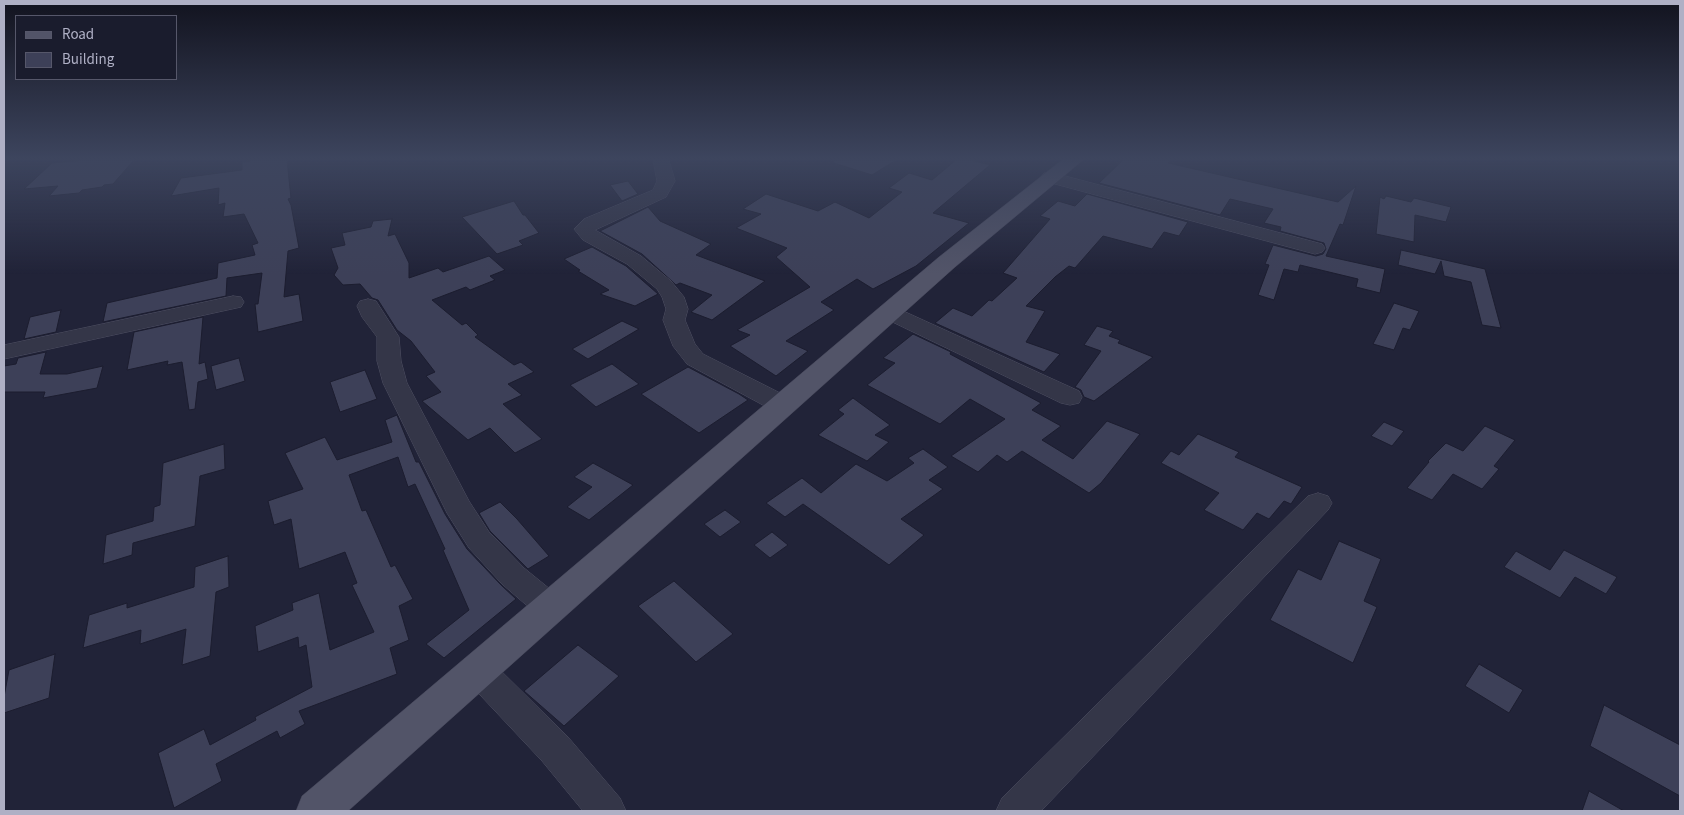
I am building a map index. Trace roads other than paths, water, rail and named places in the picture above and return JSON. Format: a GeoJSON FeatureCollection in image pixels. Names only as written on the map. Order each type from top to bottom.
{"type":"FeatureCollection","features":[{"type":"Feature","properties":{"kind":"main road"},"geometry":{"type":"LineString","coordinates":[[317,811],[890,312],[1025,198]]}},
{"type":"Feature","properties":{"kind":"street"},"geometry":{"type":"LineString","coordinates":[[650,198],[591,223],[584,229],[590,236],[634,260],[664,285],[673,297],[677,309],[674,320],[684,346],[695,359],[783,405]]}},
{"type":"Feature","properties":{"kind":"street"},"geometry":{"type":"LineString","coordinates":[[1129,198],[1315,248]]}},
{"type":"Feature","properties":{"kind":"street"},"geometry":{"type":"LineString","coordinates":[[4,352],[233,302]]}},
{"type":"Feature","properties":{"kind":"street"},"geometry":{"type":"LineString","coordinates":[[368,306],[373,318],[388,337],[389,361],[395,383],[457,506],[479,540],[513,576],[550,607]]}},
{"type":"Feature","properties":{"kind":"street"},"geometry":{"type":"LineString","coordinates":[[890,312],[1070,396]]}},
{"type":"Feature","properties":{"kind":"street"},"geometry":{"type":"LineString","coordinates":[[1016,811],[1044,780],[1318,503]]}},
{"type":"Feature","properties":{"kind":"street"},"geometry":{"type":"LineString","coordinates":[[478,670],[555,749],[607,811]]}}]}
